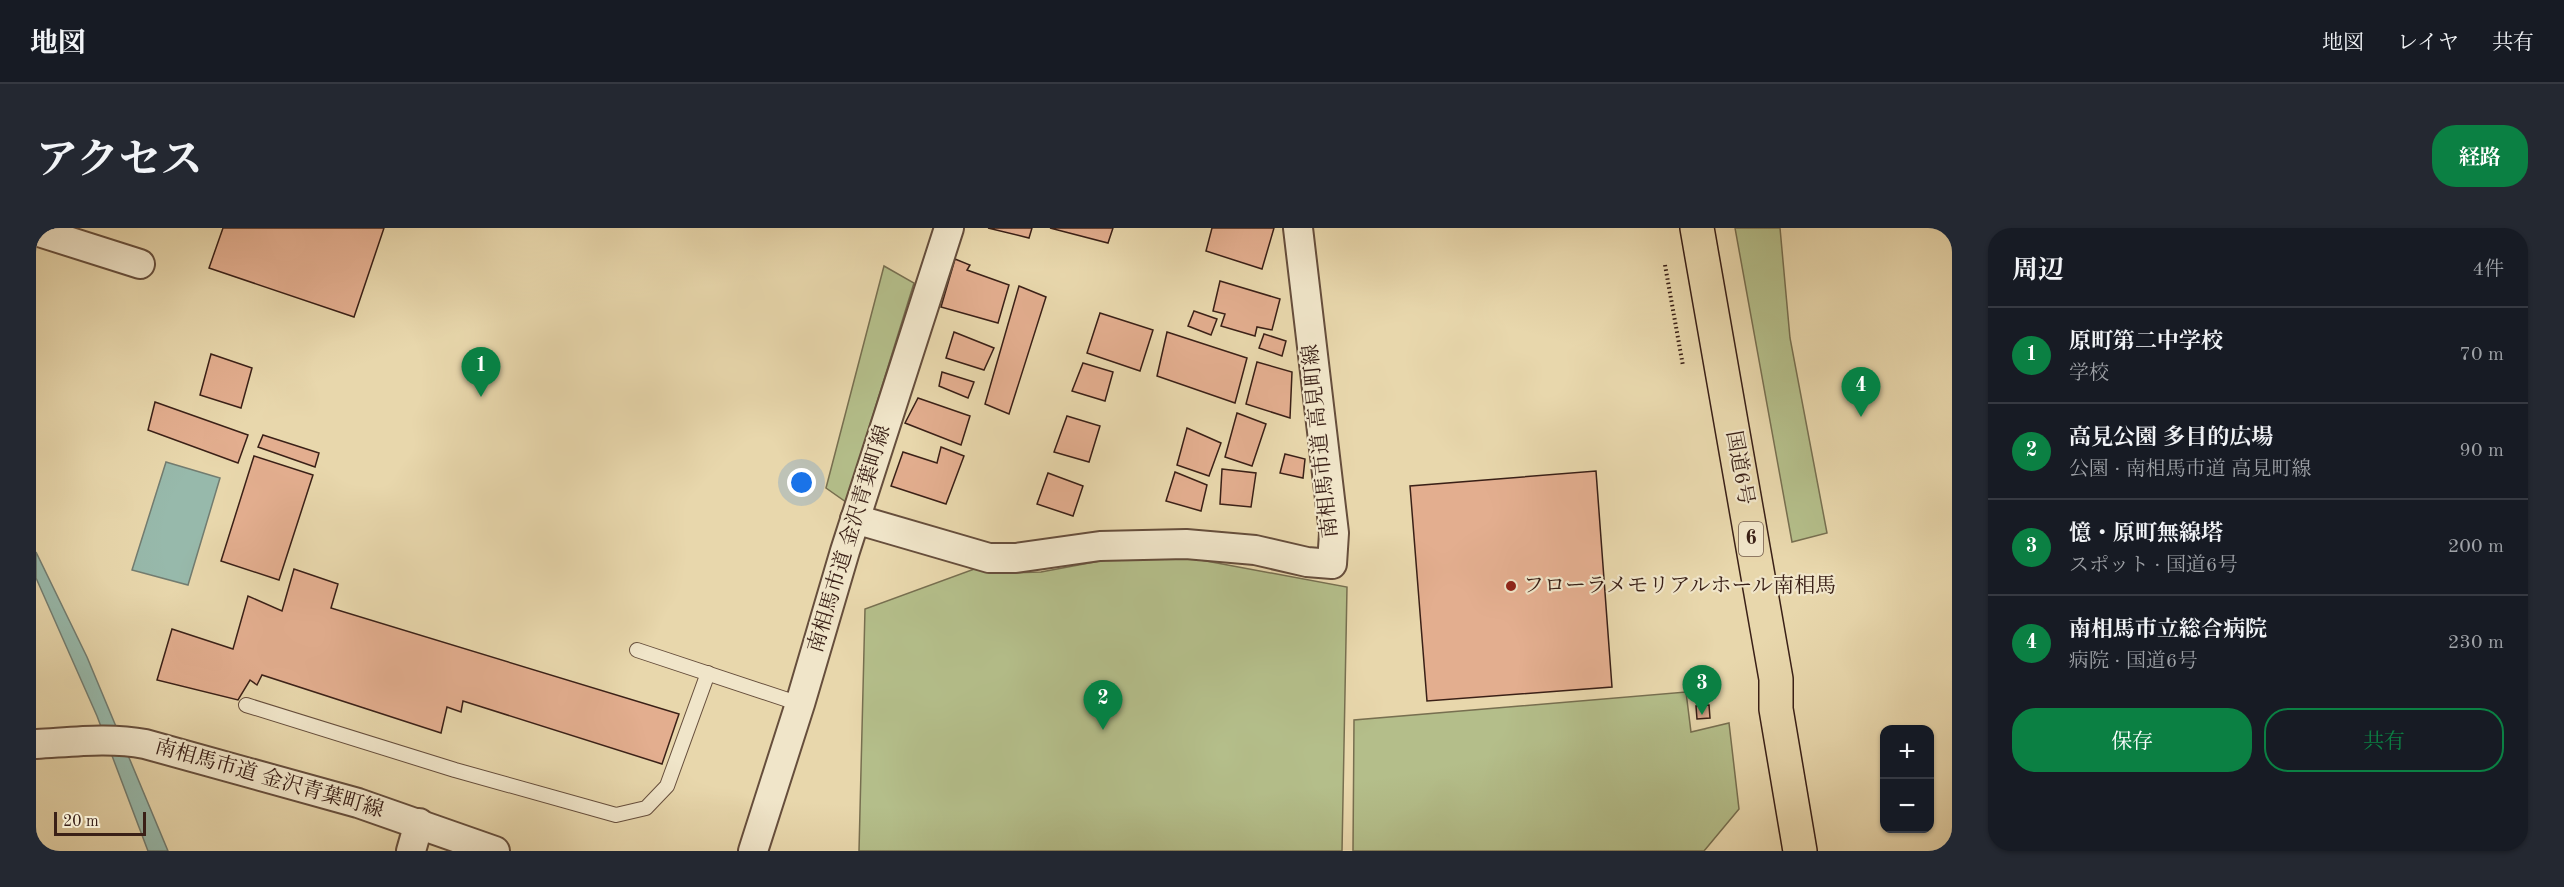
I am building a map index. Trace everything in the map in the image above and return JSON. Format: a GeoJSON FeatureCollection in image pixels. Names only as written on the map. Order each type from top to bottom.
{"type":"FeatureCollection","features":[{"type":"Feature","properties":{"kind":"highway","name":"国道6号"},"geometry":{"type":"LineString","coordinates":[[1696,228],[1776,679],[1776,709],[1800,851]]}},
{"type":"Feature","properties":{"kind":"street","name":"南相馬市道 金沢青葉町線"},"geometry":{"type":"LineString","coordinates":[[753,851],[855,519],[949,228]]}},
{"type":"Feature","properties":{"kind":"street","name":"南相馬市道 高見町線"},"geometry":{"type":"LineString","coordinates":[[855,519],[989,558],[1016,558],[1100,546],[1186,544],[1255,550],[1307,562],[1332,564],[1334,533],[1298,228]]}},
{"type":"Feature","properties":{"kind":"street"},"geometry":{"type":"LineString","coordinates":[[36,231],[140,264]]}},
{"type":"Feature","properties":{"kind":"street","name":"南相馬市道 金沢青葉町線"},"geometry":{"type":"LineString","coordinates":[[36,744],[94,740],[130,741],[307,788],[419,823],[495,851]]}},
{"type":"Feature","properties":{"kind":"street"},"geometry":{"type":"LineString","coordinates":[[411,851],[419,823]]}},
{"type":"Feature","properties":{"kind":"lane"},"geometry":{"type":"LineString","coordinates":[[637,650],[800,704]]}},
{"type":"Feature","properties":{"kind":"lane"},"geometry":{"type":"LineString","coordinates":[[246,705],[455,770],[616,815],[646,808],[667,786],[708,673]]}},
{"type":"Feature","properties":{"kind":"path"},"geometry":{"type":"LineString","coordinates":[[1665,265],[1683,366]]}},
{"type":"Feature","properties":{"kind":"green space"},"geometry":{"type":"Polygon","coordinates":[[[1735,228],[1780,228],[1790,338],[1827,533],[1792,542],[1735,228]]]}},
{"type":"Feature","properties":{"kind":"green space"},"geometry":{"type":"Polygon","coordinates":[[[884,266],[914,283],[846,502],[826,488],[884,266]]]}},
{"type":"Feature","properties":{"kind":"green space"},"geometry":{"type":"Polygon","coordinates":[[[1116,558],[1190,558],[1347,587],[1342,851],[859,851],[865,609],[977,568],[1005,573],[1041,572],[1116,558]]]}},
{"type":"Feature","properties":{"kind":"green space"},"geometry":{"type":"Polygon","coordinates":[[[1686,692],[1691,732],[1729,723],[1739,809],[1704,851],[1353,851],[1354,720],[1686,692]]]}},
{"type":"Feature","properties":{"kind":"shaded area"},"geometry":{"type":"Polygon","coordinates":[[[166,462],[220,478],[188,585],[132,570],[166,462]]]}},
{"type":"Feature","properties":{"kind":"shaded area"},"geometry":{"type":"Polygon","coordinates":[[[36,552],[87,657],[168,851],[148,851],[97,716],[36,578],[36,552]]]}},
{"type":"Feature","properties":{"kind":"building"},"geometry":{"type":"Polygon","coordinates":[[[223,228],[384,228],[354,317],[209,268],[223,228]]]}},
{"type":"Feature","properties":{"kind":"building"},"geometry":{"type":"Polygon","coordinates":[[[988,228],[1032,228],[1029,238],[988,228]]]}},
{"type":"Feature","properties":{"kind":"building"},"geometry":{"type":"Polygon","coordinates":[[[1050,228],[1113,228],[1108,243],[1050,228]]]}},
{"type":"Feature","properties":{"kind":"building"},"geometry":{"type":"Polygon","coordinates":[[[1212,228],[1274,228],[1262,269],[1206,251],[1212,228]]]}},
{"type":"Feature","properties":{"kind":"building"},"geometry":{"type":"Polygon","coordinates":[[[955,259],[970,265],[967,270],[1009,285],[998,323],[941,307],[955,259]]]}},
{"type":"Feature","properties":{"kind":"building"},"geometry":{"type":"Polygon","coordinates":[[[1220,281],[1280,299],[1272,330],[1257,327],[1255,336],[1221,326],[1225,314],[1213,311],[1220,281]]]}},
{"type":"Feature","properties":{"kind":"building"},"geometry":{"type":"Polygon","coordinates":[[[1019,286],[1046,297],[1009,414],[985,404],[1019,286]]]}},
{"type":"Feature","properties":{"kind":"building"},"geometry":{"type":"Polygon","coordinates":[[[1194,311],[1217,319],[1211,335],[1188,326],[1194,311]]]}},
{"type":"Feature","properties":{"kind":"building"},"geometry":{"type":"Polygon","coordinates":[[[1100,313],[1153,330],[1140,371],[1087,353],[1100,313]]]}},
{"type":"Feature","properties":{"kind":"building"},"geometry":{"type":"Polygon","coordinates":[[[954,332],[994,348],[984,370],[946,358],[954,332]]]}},
{"type":"Feature","properties":{"kind":"building"},"geometry":{"type":"Polygon","coordinates":[[[1167,332],[1247,358],[1235,403],[1157,376],[1167,332]]]}},
{"type":"Feature","properties":{"kind":"building"},"geometry":{"type":"Polygon","coordinates":[[[1264,334],[1286,341],[1282,356],[1259,348],[1264,334]]]}},
{"type":"Feature","properties":{"kind":"building"},"geometry":{"type":"Polygon","coordinates":[[[211,354],[252,368],[241,408],[200,395],[211,354]]]}},
{"type":"Feature","properties":{"kind":"building"},"geometry":{"type":"Polygon","coordinates":[[[1257,362],[1292,372],[1290,418],[1246,404],[1257,362]]]}},
{"type":"Feature","properties":{"kind":"building"},"geometry":{"type":"Polygon","coordinates":[[[1083,363],[1113,372],[1105,401],[1072,391],[1083,363]]]}},
{"type":"Feature","properties":{"kind":"building"},"geometry":{"type":"Polygon","coordinates":[[[942,372],[974,382],[968,398],[939,386],[942,372]]]}},
{"type":"Feature","properties":{"kind":"building"},"geometry":{"type":"Polygon","coordinates":[[[918,398],[970,416],[961,445],[905,423],[918,398]]]}},
{"type":"Feature","properties":{"kind":"building"},"geometry":{"type":"Polygon","coordinates":[[[155,402],[248,435],[238,463],[148,430],[155,402]]]}},
{"type":"Feature","properties":{"kind":"building"},"geometry":{"type":"Polygon","coordinates":[[[1237,413],[1266,424],[1252,466],[1225,457],[1237,413]]]}},
{"type":"Feature","properties":{"kind":"building"},"geometry":{"type":"Polygon","coordinates":[[[1067,416],[1100,426],[1089,462],[1054,452],[1067,416]]]}},
{"type":"Feature","properties":{"kind":"building"},"geometry":{"type":"Polygon","coordinates":[[[1187,428],[1221,443],[1209,476],[1177,465],[1187,428]]]}},
{"type":"Feature","properties":{"kind":"building"},"geometry":{"type":"Polygon","coordinates":[[[263,435],[319,453],[315,467],[258,447],[263,435]]]}},
{"type":"Feature","properties":{"kind":"building"},"geometry":{"type":"Polygon","coordinates":[[[941,447],[964,456],[946,504],[891,486],[903,452],[937,463],[941,447]]]}},
{"type":"Feature","properties":{"kind":"building"},"geometry":{"type":"Polygon","coordinates":[[[1285,454],[1305,459],[1303,478],[1280,473],[1285,454]]]}},
{"type":"Feature","properties":{"kind":"building"},"geometry":{"type":"Polygon","coordinates":[[[254,456],[313,475],[279,580],[221,561],[254,456]]]}},
{"type":"Feature","properties":{"kind":"building"},"geometry":{"type":"Polygon","coordinates":[[[1222,469],[1256,473],[1251,507],[1220,504],[1222,469]]]}},
{"type":"Feature","properties":{"kind":"building","name":"フローラメモリアルホール南相馬"},"geometry":{"type":"Polygon","coordinates":[[[1596,471],[1612,687],[1427,701],[1410,486],[1596,471]]]}},
{"type":"Feature","properties":{"kind":"building"},"geometry":{"type":"Polygon","coordinates":[[[1175,472],[1207,485],[1201,511],[1166,501],[1175,472]]]}},
{"type":"Feature","properties":{"kind":"building"},"geometry":{"type":"Polygon","coordinates":[[[1048,473],[1083,486],[1073,516],[1037,504],[1048,473]]]}},
{"type":"Feature","properties":{"kind":"building"},"geometry":{"type":"Polygon","coordinates":[[[294,569],[338,584],[331,608],[679,714],[662,764],[463,701],[461,712],[447,707],[441,733],[262,675],[257,685],[250,680],[238,700],[157,680],[172,629],[233,649],[248,596],[282,611],[294,569]]]}},
{"type":"Feature","properties":{"kind":"building"},"geometry":{"type":"Polygon","coordinates":[[[1709,705],[1710,718],[1697,719],[1696,706],[1709,705]]]}},
{"type":"Feature","properties":{"kind":"place","name":"原町第二中学校"},"geometry":{"type":"Point","coordinates":[481,397]}},
{"type":"Feature","properties":{"kind":"place","name":"南相馬市立総合病院"},"geometry":{"type":"Point","coordinates":[1861,417]}},
{"type":"Feature","properties":{"kind":"place","name":"フローラメモリアルホール南相馬"},"geometry":{"type":"Point","coordinates":[1511,586]}},
{"type":"Feature","properties":{"kind":"place","name":"憶・原町無線塔"},"geometry":{"type":"Point","coordinates":[1702,715]}},
{"type":"Feature","properties":{"kind":"place","name":"高見公園 多目的広場"},"geometry":{"type":"Point","coordinates":[1103,730]}}]}
